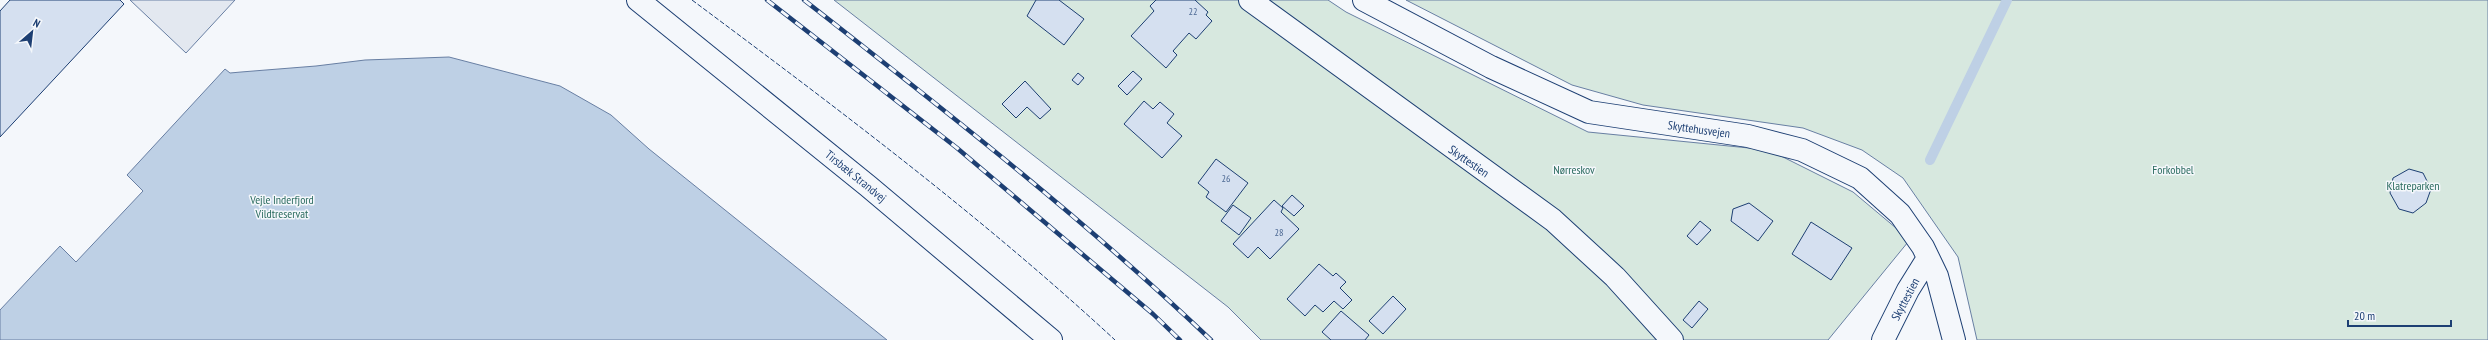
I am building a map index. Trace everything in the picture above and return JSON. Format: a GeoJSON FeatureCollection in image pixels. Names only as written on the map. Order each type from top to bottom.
{"type":"FeatureCollection","features":[{"type":"Feature","properties":{"kind":"street"},"geometry":{"type":"LineString","coordinates":[[628,0],[657,16]]}},
{"type":"Feature","properties":{"kind":"street"},"geometry":{"type":"LineString","coordinates":[[638,0],[657,16]]}},
{"type":"Feature","properties":{"kind":"street","name":"Skyttestien"},"geometry":{"type":"LineString","coordinates":[[1250,0],[1452,149],[1553,220],[1615,277],[1672,340]]}},
{"type":"Feature","properties":{"kind":"street","name":"Skyttehusvejen"},"geometry":{"type":"LineString","coordinates":[[1364,0],[1491,67],[1589,112],[1748,136],[1802,150],[1860,178],[1900,214],[1928,258],[1937,276],[1954,340]]}},
{"type":"Feature","properties":{"kind":"street","name":"Tirsbæk Strandvej"},"geometry":{"type":"LineString","coordinates":[[657,16],[868,186],[1051,340]]}},
{"type":"Feature","properties":{"kind":"street","name":"Skyttestien"},"geometry":{"type":"LineString","coordinates":[[1883,340],[1908,290],[1928,258]]}},
{"type":"Feature","properties":{"kind":"green space","name":"Nørreskov"},"geometry":{"type":"Polygon","coordinates":[[[834,0],[1328,0],[1346,12],[1588,132],[1769,150],[1853,192],[1896,228],[1908,242],[1828,340],[1261,340],[1228,307],[834,0]]]}},
{"type":"Feature","properties":{"kind":"green space","name":"Forkobbel"},"geometry":{"type":"Polygon","coordinates":[[[1406,0],[2488,0],[2488,340],[1977,340],[1958,257],[1903,178],[1862,150],[1803,128],[1643,105],[1572,85],[1406,0]]]}},
{"type":"Feature","properties":{"kind":"shaded area"},"geometry":{"type":"Polygon","coordinates":[[[130,0],[235,0],[186,53],[130,0]]]}},
{"type":"Feature","properties":{"kind":"water","name":"Vejle Inderfjord Vildtreservat"},"geometry":{"type":"Polygon","coordinates":[[[449,57],[560,86],[611,115],[649,149],[887,340],[0,340],[0,310],[60,246],[76,262],[143,191],[127,175],[225,69],[230,73],[316,66],[365,60],[449,57]]]}},
{"type":"Feature","properties":{"kind":"building"},"geometry":{"type":"Polygon","coordinates":[[[10,0],[120,0],[124,4],[0,137],[0,11],[10,0]]]}},
{"type":"Feature","properties":{"kind":"building"},"geometry":{"type":"Polygon","coordinates":[[[1036,0],[1059,0],[1084,19],[1064,45],[1027,16],[1036,0]]]}},
{"type":"Feature","properties":{"kind":"building"},"geometry":{"type":"Polygon","coordinates":[[[1156,0],[1195,0],[1208,12],[1206,15],[1212,21],[1196,39],[1189,33],[1173,51],[1177,55],[1166,68],[1131,36],[1154,11],[1150,6],[1156,0]]]}},
{"type":"Feature","properties":{"kind":"building"},"geometry":{"type":"Polygon","coordinates":[[[1133,71],[1142,79],[1127,95],[1118,86],[1133,71]]]}},
{"type":"Feature","properties":{"kind":"building"},"geometry":{"type":"Polygon","coordinates":[[[1078,73],[1084,78],[1078,85],[1072,80],[1078,73]]]}},
{"type":"Feature","properties":{"kind":"building"},"geometry":{"type":"Polygon","coordinates":[[[1025,81],[1051,109],[1040,119],[1027,107],[1016,118],[1002,104],[1025,81]]]}},
{"type":"Feature","properties":{"kind":"building"},"geometry":{"type":"Polygon","coordinates":[[[1144,101],[1153,109],[1160,102],[1174,114],[1167,123],[1182,136],[1162,158],[1124,124],[1144,101]]]}},
{"type":"Feature","properties":{"kind":"building"},"geometry":{"type":"Polygon","coordinates":[[[1216,159],[1248,183],[1226,212],[1206,197],[1209,192],[1198,183],[1216,159]]]}},
{"type":"Feature","properties":{"kind":"building"},"geometry":{"type":"Polygon","coordinates":[[[2409,169],[2423,173],[2431,189],[2426,203],[2413,213],[2399,209],[2390,193],[2393,178],[2409,169]]]}},
{"type":"Feature","properties":{"kind":"building"},"geometry":{"type":"Polygon","coordinates":[[[1292,195],[1304,206],[1294,216],[1282,206],[1292,195]]]}},
{"type":"Feature","properties":{"kind":"building"},"geometry":{"type":"Polygon","coordinates":[[[1274,200],[1283,208],[1281,212],[1299,229],[1270,259],[1258,247],[1248,258],[1233,244],[1274,200]]]}},
{"type":"Feature","properties":{"kind":"building"},"geometry":{"type":"Polygon","coordinates":[[[1749,203],[1773,221],[1758,241],[1731,221],[1733,209],[1749,203]]]}},
{"type":"Feature","properties":{"kind":"building"},"geometry":{"type":"Polygon","coordinates":[[[1233,205],[1251,218],[1239,235],[1221,221],[1233,205]]]}},
{"type":"Feature","properties":{"kind":"building"},"geometry":{"type":"Polygon","coordinates":[[[1700,221],[1711,230],[1697,245],[1687,236],[1700,221]]]}},
{"type":"Feature","properties":{"kind":"building"},"geometry":{"type":"Polygon","coordinates":[[[1811,222],[1852,248],[1831,280],[1792,254],[1811,222]]]}},
{"type":"Feature","properties":{"kind":"building"},"geometry":{"type":"Polygon","coordinates":[[[1319,264],[1333,276],[1336,273],[1346,282],[1340,288],[1352,300],[1343,309],[1334,301],[1323,312],[1315,305],[1305,316],[1287,299],[1319,264]]]}},
{"type":"Feature","properties":{"kind":"building"},"geometry":{"type":"Polygon","coordinates":[[[1393,296],[1406,309],[1383,334],[1369,321],[1393,296]]]}},
{"type":"Feature","properties":{"kind":"building"},"geometry":{"type":"Polygon","coordinates":[[[1699,301],[1708,309],[1692,328],[1683,320],[1699,301]]]}},
{"type":"Feature","properties":{"kind":"building"},"geometry":{"type":"Polygon","coordinates":[[[1341,311],[1369,335],[1365,340],[1331,340],[1322,332],[1341,311]]]}},
{"type":"Feature","properties":{"kind":"waterway"},"geometry":{"type":"LineString","coordinates":[[1930,160],[2007,0]]}},
{"type":"Feature","properties":{"kind":"railway"},"geometry":{"type":"LineString","coordinates":[[767,0],[957,148],[1153,314],[1180,340]]}},
{"type":"Feature","properties":{"kind":"railway"},"geometry":{"type":"LineString","coordinates":[[804,0],[1012,165],[1113,251],[1211,340]]}},
{"type":"Feature","properties":{"kind":"fence"},"geometry":{"type":"LineString","coordinates":[[692,0],[801,81],[908,164],[1013,250],[1115,340]]}},
{"type":"Feature","properties":{"kind":"park label","name":"Klatreparken"},"geometry":{"type":"Point","coordinates":[2413,185]}}]}
